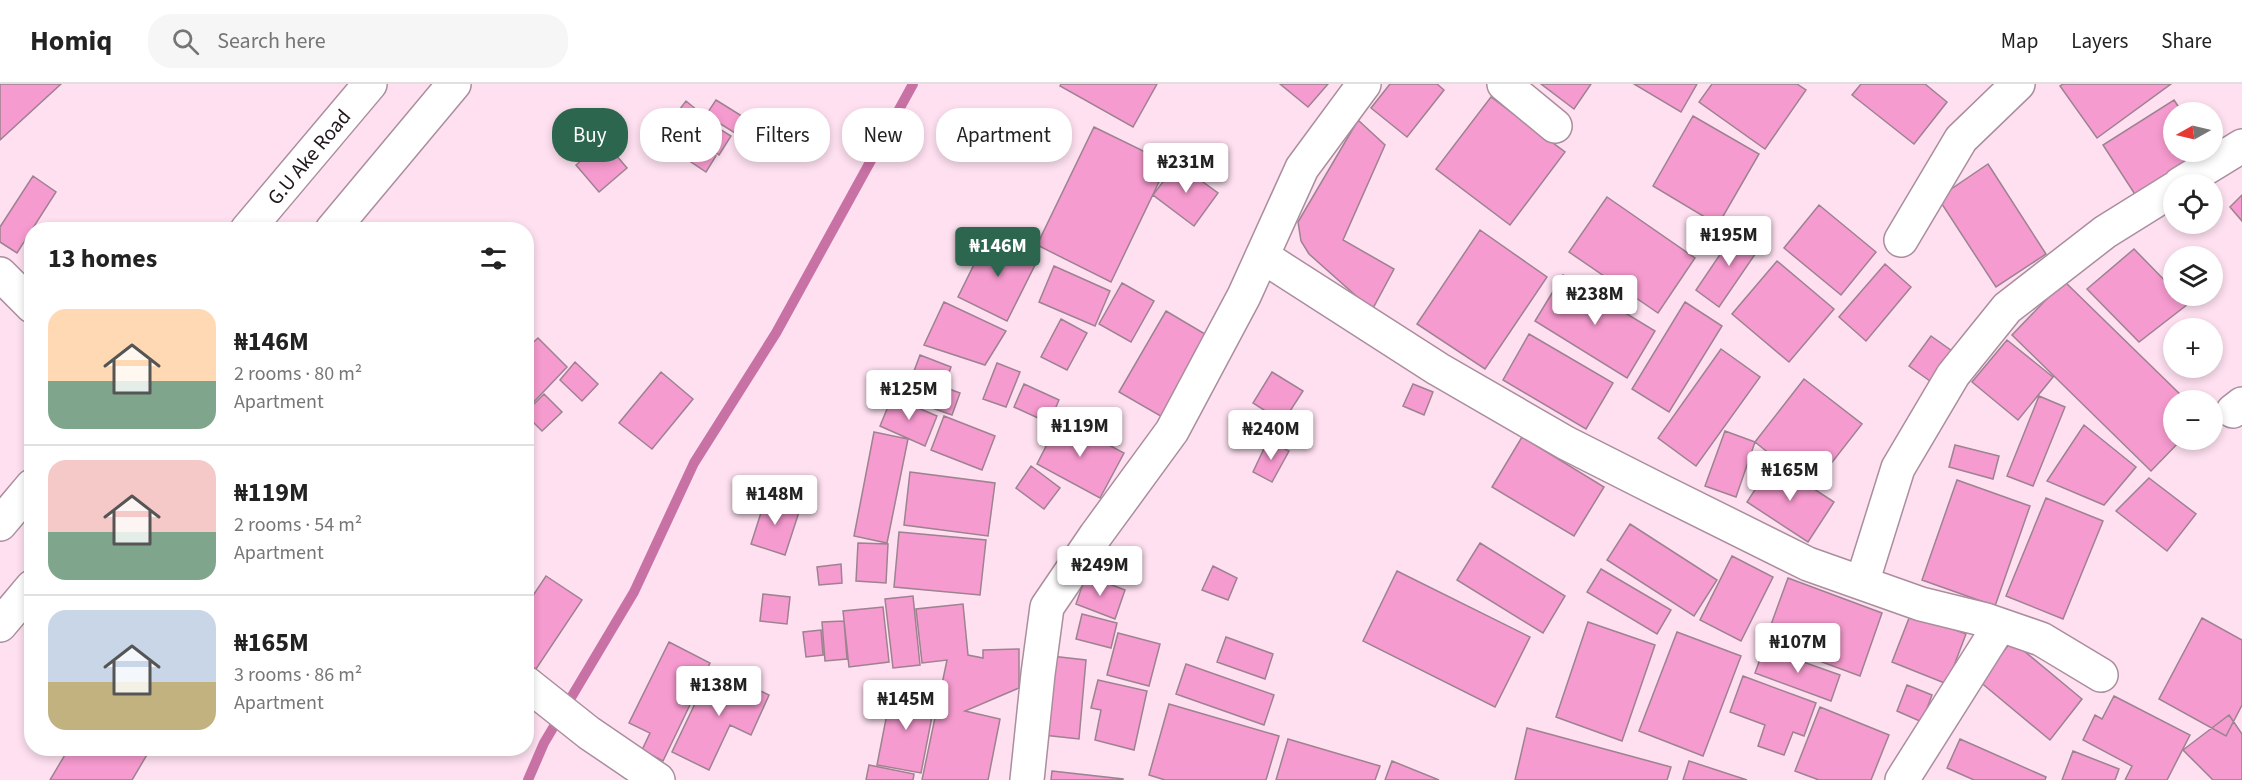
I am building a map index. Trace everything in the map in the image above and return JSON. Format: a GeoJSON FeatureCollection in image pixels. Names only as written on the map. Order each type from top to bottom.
{"type":"FeatureCollection","features":[{"type":"Feature","properties":{"kind":"street","name":"G.U Ake Road"},"geometry":{"type":"LineString","coordinates":[[254,222],[370,84]]}},
{"type":"Feature","properties":{"kind":"street"},"geometry":{"type":"LineString","coordinates":[[339,222],[454,84]]}},
{"type":"Feature","properties":{"kind":"street"},"geometry":{"type":"LineString","coordinates":[[1027,780],[1047,607],[1172,430],[1244,296],[1302,168],[1364,84]]}},
{"type":"Feature","properties":{"kind":"street"},"geometry":{"type":"LineString","coordinates":[[1504,84],[1555,126]]}},
{"type":"Feature","properties":{"kind":"street"},"geometry":{"type":"LineString","coordinates":[[1901,240],[1961,139],[2018,84]]}},
{"type":"Feature","properties":{"kind":"street"},"geometry":{"type":"LineString","coordinates":[[2196,174],[2242,146]]}},
{"type":"Feature","properties":{"kind":"street"},"geometry":{"type":"LineString","coordinates":[[1862,583],[1898,468],[1953,375],[2007,308],[2105,232],[2163,196]]}},
{"type":"Feature","properties":{"kind":"street"},"geometry":{"type":"LineString","coordinates":[[1262,256],[1438,369],[1566,443],[1808,564],[1921,604],[2042,639],[2100,675]]}},
{"type":"Feature","properties":{"kind":"street"},"geometry":{"type":"LineString","coordinates":[[0,274],[24,298]]}},
{"type":"Feature","properties":{"kind":"street"},"geometry":{"type":"LineString","coordinates":[[0,524],[24,496]]}},
{"type":"Feature","properties":{"kind":"street"},"geometry":{"type":"LineString","coordinates":[[0,625],[24,596]]}},
{"type":"Feature","properties":{"kind":"street"},"geometry":{"type":"LineString","coordinates":[[1902,780],[2000,626]]}},
{"type":"Feature","properties":{"kind":"street"},"geometry":{"type":"LineString","coordinates":[[535,689],[590,733],[658,780]]}},
{"type":"Feature","properties":{"kind":"building"},"geometry":{"type":"Polygon","coordinates":[[[0,84],[61,84],[0,140],[0,84]]]}},
{"type":"Feature","properties":{"kind":"building"},"geometry":{"type":"Polygon","coordinates":[[[1061,84],[1157,84],[1133,127],[1060,86],[1061,84]]]}},
{"type":"Feature","properties":{"kind":"building"},"geometry":{"type":"Polygon","coordinates":[[[1280,84],[1328,84],[1308,107],[1280,84]]]}},
{"type":"Feature","properties":{"kind":"building"},"geometry":{"type":"Polygon","coordinates":[[[1390,84],[1437,84],[1444,90],[1407,137],[1371,108],[1390,84]]]}},
{"type":"Feature","properties":{"kind":"building"},"geometry":{"type":"Polygon","coordinates":[[[1541,84],[1591,84],[1574,109],[1541,84]]]}},
{"type":"Feature","properties":{"kind":"building"},"geometry":{"type":"Polygon","coordinates":[[[1634,84],[1697,84],[1681,112],[1634,84]]]}},
{"type":"Feature","properties":{"kind":"building"},"geometry":{"type":"Polygon","coordinates":[[[1712,84],[1797,84],[1806,90],[1765,149],[1699,102],[1712,84]]]}},
{"type":"Feature","properties":{"kind":"building"},"geometry":{"type":"Polygon","coordinates":[[[1861,84],[1925,84],[1947,102],[1914,144],[1852,95],[1861,84]]]}},
{"type":"Feature","properties":{"kind":"building"},"geometry":{"type":"Polygon","coordinates":[[[2063,84],[2171,84],[2097,138],[2060,86],[2063,84]]]}},
{"type":"Feature","properties":{"kind":"building"},"geometry":{"type":"Polygon","coordinates":[[[1491,97],[1565,152],[1510,225],[1436,169],[1491,97]]]}},
{"type":"Feature","properties":{"kind":"building"},"geometry":{"type":"Polygon","coordinates":[[[716,100],[734,111],[734,132],[722,125],[722,108],[711,108],[716,100]]]}},
{"type":"Feature","properties":{"kind":"building"},"geometry":{"type":"Polygon","coordinates":[[[686,101],[694,108],[681,108],[686,101]]]}},
{"type":"Feature","properties":{"kind":"building"},"geometry":{"type":"Polygon","coordinates":[[[2163,107],[2163,162],[2192,162],[2175,174],[2163,174],[2163,182],[2138,199],[2103,145],[2163,107]]]}},
{"type":"Feature","properties":{"kind":"building"},"geometry":{"type":"Polygon","coordinates":[[[1693,116],[1759,154],[1718,225],[1653,186],[1693,116]]]}},
{"type":"Feature","properties":{"kind":"building"},"geometry":{"type":"Polygon","coordinates":[[[1358,120],[1385,145],[1343,240],[1394,269],[1372,310],[1309,254],[1301,241],[1298,222],[1358,120]]]}},
{"type":"Feature","properties":{"kind":"building"},"geometry":{"type":"Polygon","coordinates":[[[1094,127],[1168,163],[1111,282],[1037,245],[1094,127]]]}},
{"type":"Feature","properties":{"kind":"building"},"geometry":{"type":"Polygon","coordinates":[[[722,130],[731,136],[722,150],[722,130]]]}},
{"type":"Feature","properties":{"kind":"building"},"geometry":{"type":"Polygon","coordinates":[[[580,162],[622,162],[627,168],[599,192],[576,165],[580,162]]]}},
{"type":"Feature","properties":{"kind":"building"},"geometry":{"type":"Polygon","coordinates":[[[691,162],[712,162],[706,172],[691,162]]]}},
{"type":"Feature","properties":{"kind":"building"},"geometry":{"type":"Polygon","coordinates":[[[1177,163],[1218,193],[1194,226],[1153,195],[1177,163]]]}},
{"type":"Feature","properties":{"kind":"building"},"geometry":{"type":"Polygon","coordinates":[[[1988,164],[2046,254],[1996,287],[1938,198],[1988,164]]]}},
{"type":"Feature","properties":{"kind":"building"},"geometry":{"type":"Polygon","coordinates":[[[33,176],[56,192],[37,222],[24,222],[24,242],[17,253],[0,242],[0,227],[33,176]]]}},
{"type":"Feature","properties":{"kind":"building"},"geometry":{"type":"Polygon","coordinates":[[[2242,195],[2242,221],[2230,207],[2242,195]]]}},
{"type":"Feature","properties":{"kind":"building"},"geometry":{"type":"Polygon","coordinates":[[[1607,197],[1695,258],[1658,313],[1569,252],[1607,197]]]}},
{"type":"Feature","properties":{"kind":"building"},"geometry":{"type":"Polygon","coordinates":[[[1819,205],[1876,252],[1841,295],[1784,248],[1819,205]]]}},
{"type":"Feature","properties":{"kind":"building"},"geometry":{"type":"Polygon","coordinates":[[[1738,228],[1762,244],[1719,307],[1696,290],[1738,228]]]}},
{"type":"Feature","properties":{"kind":"building"},"geometry":{"type":"Polygon","coordinates":[[[1480,230],[1547,277],[1485,369],[1417,324],[1480,230]]]}},
{"type":"Feature","properties":{"kind":"building"},"geometry":{"type":"Polygon","coordinates":[[[989,234],[1038,259],[1007,321],[958,297],[989,234]]]}},
{"type":"Feature","properties":{"kind":"building"},"geometry":{"type":"Polygon","coordinates":[[[2134,249],[2163,279],[2163,306],[2185,306],[2170,318],[2163,318],[2163,323],[2139,342],[2087,289],[2134,249]]]}},
{"type":"Feature","properties":{"kind":"building"},"geometry":{"type":"Polygon","coordinates":[[[1777,261],[1834,309],[1789,362],[1732,314],[1777,261]]]}},
{"type":"Feature","properties":{"kind":"building"},"geometry":{"type":"Polygon","coordinates":[[[1885,264],[1911,287],[1866,341],[1839,317],[1885,264]]]}},
{"type":"Feature","properties":{"kind":"building"},"geometry":{"type":"Polygon","coordinates":[[[1054,266],[1110,291],[1095,326],[1039,302],[1054,266]]]}},
{"type":"Feature","properties":{"kind":"building"},"geometry":{"type":"Polygon","coordinates":[[[1563,275],[1655,331],[1627,378],[1535,321],[1563,275]]]}},
{"type":"Feature","properties":{"kind":"building"},"geometry":{"type":"Polygon","coordinates":[[[2064,281],[2176,390],[2163,390],[2163,450],[2171,450],[2151,471],[2012,335],[2064,281]]]}},
{"type":"Feature","properties":{"kind":"building"},"geometry":{"type":"Polygon","coordinates":[[[1122,283],[1154,301],[1131,342],[1099,324],[1122,283]]]}},
{"type":"Feature","properties":{"kind":"building"},"geometry":{"type":"Polygon","coordinates":[[[944,302],[1006,331],[985,365],[924,345],[944,302]]]}},
{"type":"Feature","properties":{"kind":"building"},"geometry":{"type":"Polygon","coordinates":[[[1685,302],[1722,326],[1669,412],[1632,389],[1685,302]]]}},
{"type":"Feature","properties":{"kind":"building"},"geometry":{"type":"Polygon","coordinates":[[[1166,311],[1210,337],[1164,418],[1119,392],[1166,311]]]}},
{"type":"Feature","properties":{"kind":"building"},"geometry":{"type":"Polygon","coordinates":[[[1061,319],[1087,333],[1067,370],[1041,357],[1061,319]]]}},
{"type":"Feature","properties":{"kind":"building"},"geometry":{"type":"Polygon","coordinates":[[[1529,334],[1613,383],[1586,429],[1503,380],[1529,334]]]}},
{"type":"Feature","properties":{"kind":"building"},"geometry":{"type":"Polygon","coordinates":[[[1931,336],[1952,351],[1930,381],[1909,366],[1931,336]]]}},
{"type":"Feature","properties":{"kind":"building"},"geometry":{"type":"Polygon","coordinates":[[[538,338],[567,367],[534,402],[534,342],[538,338]]]}},
{"type":"Feature","properties":{"kind":"building"},"geometry":{"type":"Polygon","coordinates":[[[2007,340],[2053,377],[2018,420],[1972,382],[2007,340]]]}},
{"type":"Feature","properties":{"kind":"building"},"geometry":{"type":"Polygon","coordinates":[[[1721,349],[1760,377],[1696,466],[1658,438],[1721,349]]]}},
{"type":"Feature","properties":{"kind":"building"},"geometry":{"type":"Polygon","coordinates":[[[920,355],[951,367],[944,387],[960,393],[952,415],[904,398],[920,355]]]}},
{"type":"Feature","properties":{"kind":"building"},"geometry":{"type":"Polygon","coordinates":[[[575,362],[598,384],[582,401],[560,380],[575,362]]]}},
{"type":"Feature","properties":{"kind":"building"},"geometry":{"type":"Polygon","coordinates":[[[997,363],[1020,372],[1006,407],[983,399],[997,363]]]}},
{"type":"Feature","properties":{"kind":"building"},"geometry":{"type":"Polygon","coordinates":[[[661,372],[693,399],[652,449],[619,423],[661,372]]]}},
{"type":"Feature","properties":{"kind":"building"},"geometry":{"type":"Polygon","coordinates":[[[1272,372],[1303,391],[1283,422],[1253,403],[1272,372]]]}},
{"type":"Feature","properties":{"kind":"building"},"geometry":{"type":"Polygon","coordinates":[[[1804,379],[1862,424],[1812,488],[1755,442],[1804,379]]]}},
{"type":"Feature","properties":{"kind":"building"},"geometry":{"type":"Polygon","coordinates":[[[1024,384],[1059,400],[1049,423],[1014,407],[1024,384]]]}},
{"type":"Feature","properties":{"kind":"building"},"geometry":{"type":"Polygon","coordinates":[[[1413,384],[1433,392],[1424,415],[1403,406],[1413,384]]]}},
{"type":"Feature","properties":{"kind":"building"},"geometry":{"type":"Polygon","coordinates":[[[544,394],[562,412],[542,431],[534,423],[534,404],[544,394]]]}},
{"type":"Feature","properties":{"kind":"building"},"geometry":{"type":"Polygon","coordinates":[[[2039,396],[2065,407],[2033,486],[2007,476],[2039,396]]]}},
{"type":"Feature","properties":{"kind":"building"},"geometry":{"type":"Polygon","coordinates":[[[892,397],[937,416],[925,446],[880,426],[892,397]]]}},
{"type":"Feature","properties":{"kind":"building"},"geometry":{"type":"Polygon","coordinates":[[[944,416],[995,436],[982,470],[931,450],[944,416]]]}},
{"type":"Feature","properties":{"kind":"building"},"geometry":{"type":"Polygon","coordinates":[[[1060,419],[1124,453],[1100,498],[1037,464],[1060,419]]]}},
{"type":"Feature","properties":{"kind":"building"},"geometry":{"type":"Polygon","coordinates":[[[2084,425],[2136,467],[2104,505],[2047,481],[2084,425]]]}},
{"type":"Feature","properties":{"kind":"building"},"geometry":{"type":"Polygon","coordinates":[[[1725,431],[1755,442],[1736,497],[1705,486],[1725,431]]]}},
{"type":"Feature","properties":{"kind":"building"},"geometry":{"type":"Polygon","coordinates":[[[874,432],[908,439],[887,543],[854,536],[874,432]]]}},
{"type":"Feature","properties":{"kind":"building"},"geometry":{"type":"Polygon","coordinates":[[[1522,437],[1604,487],[1574,536],[1492,487],[1522,437]]]}},
{"type":"Feature","properties":{"kind":"building"},"geometry":{"type":"Polygon","coordinates":[[[1268,440],[1289,451],[1272,482],[1253,472],[1268,440]]]}},
{"type":"Feature","properties":{"kind":"building"},"geometry":{"type":"Polygon","coordinates":[[[1955,445],[1999,456],[1993,479],[1949,467],[1955,445]]]}},
{"type":"Feature","properties":{"kind":"building"},"geometry":{"type":"Polygon","coordinates":[[[1773,462],[1834,502],[1808,542],[1747,502],[1773,462]]]}},
{"type":"Feature","properties":{"kind":"building"},"geometry":{"type":"Polygon","coordinates":[[[1031,466],[1060,488],[1044,509],[1016,488],[1031,466]]]}},
{"type":"Feature","properties":{"kind":"building"},"geometry":{"type":"Polygon","coordinates":[[[910,472],[995,483],[988,536],[904,525],[910,472]]]}},
{"type":"Feature","properties":{"kind":"building"},"geometry":{"type":"Polygon","coordinates":[[[2149,478],[2196,514],[2167,551],[2116,511],[2149,478]]]}},
{"type":"Feature","properties":{"kind":"building"},"geometry":{"type":"Polygon","coordinates":[[[1957,480],[2030,506],[1995,606],[1922,580],[1957,480]]]}},
{"type":"Feature","properties":{"kind":"building"},"geometry":{"type":"Polygon","coordinates":[[[766,497],[800,509],[785,555],[751,544],[766,497]]]}},
{"type":"Feature","properties":{"kind":"building"},"geometry":{"type":"Polygon","coordinates":[[[2046,498],[2103,521],[2063,619],[2006,596],[2046,498]]]}},
{"type":"Feature","properties":{"kind":"building"},"geometry":{"type":"Polygon","coordinates":[[[1630,524],[1717,580],[1694,616],[1607,560],[1630,524]]]}},
{"type":"Feature","properties":{"kind":"building"},"geometry":{"type":"Polygon","coordinates":[[[899,532],[986,540],[980,595],[894,587],[899,532]]]}},
{"type":"Feature","properties":{"kind":"building"},"geometry":{"type":"Polygon","coordinates":[[[858,543],[888,544],[886,583],[856,581],[858,543]]]}},
{"type":"Feature","properties":{"kind":"building"},"geometry":{"type":"Polygon","coordinates":[[[1480,543],[1565,596],[1543,633],[1457,580],[1480,543]]]}},
{"type":"Feature","properties":{"kind":"building"},"geometry":{"type":"Polygon","coordinates":[[[1732,556],[1773,577],[1741,641],[1700,620],[1732,556]]]}},
{"type":"Feature","properties":{"kind":"building"},"geometry":{"type":"Polygon","coordinates":[[[841,564],[842,583],[819,585],[817,567],[841,564]]]}},
{"type":"Feature","properties":{"kind":"building"},"geometry":{"type":"Polygon","coordinates":[[[1213,566],[1237,578],[1228,600],[1202,590],[1213,566]]]}},
{"type":"Feature","properties":{"kind":"building"},"geometry":{"type":"Polygon","coordinates":[[[1601,569],[1671,610],[1657,634],[1587,592],[1601,569]]]}},
{"type":"Feature","properties":{"kind":"building"},"geometry":{"type":"Polygon","coordinates":[[[1397,571],[1530,637],[1495,707],[1363,641],[1397,571]]]}},
{"type":"Feature","properties":{"kind":"building"},"geometry":{"type":"Polygon","coordinates":[[[1086,575],[1125,590],[1115,619],[1076,604],[1086,575]]]}},
{"type":"Feature","properties":{"kind":"building"},"geometry":{"type":"Polygon","coordinates":[[[546,576],[582,600],[536,669],[534,668],[534,594],[546,576]]]}},
{"type":"Feature","properties":{"kind":"building"},"geometry":{"type":"Polygon","coordinates":[[[1788,578],[1882,613],[1860,676],[1765,641],[1788,578]]]}},
{"type":"Feature","properties":{"kind":"building"},"geometry":{"type":"Polygon","coordinates":[[[763,594],[790,597],[787,624],[760,621],[763,594]]]}},
{"type":"Feature","properties":{"kind":"building"},"geometry":{"type":"Polygon","coordinates":[[[913,596],[920,665],[893,668],[885,599],[913,596]]]}},
{"type":"Feature","properties":{"kind":"building"},"geometry":{"type":"Polygon","coordinates":[[[963,604],[968,655],[983,658],[983,650],[1019,649],[1019,688],[965,711],[1000,719],[988,780],[922,780],[947,660],[922,663],[916,609],[963,604]]]}},
{"type":"Feature","properties":{"kind":"building"},"geometry":{"type":"Polygon","coordinates":[[[883,607],[889,662],[849,667],[843,611],[883,607]]]}},
{"type":"Feature","properties":{"kind":"building"},"geometry":{"type":"Polygon","coordinates":[[[1911,613],[1966,634],[1947,684],[1892,662],[1911,613]]]}},
{"type":"Feature","properties":{"kind":"building"},"geometry":{"type":"Polygon","coordinates":[[[1082,614],[1117,623],[1111,648],[1076,639],[1082,614]]]}},
{"type":"Feature","properties":{"kind":"building"},"geometry":{"type":"Polygon","coordinates":[[[2202,618],[2242,640],[2242,705],[2226,736],[2159,699],[2202,618]]]}},
{"type":"Feature","properties":{"kind":"building"},"geometry":{"type":"Polygon","coordinates":[[[844,621],[847,659],[825,661],[822,622],[844,621]]]}},
{"type":"Feature","properties":{"kind":"building"},"geometry":{"type":"Polygon","coordinates":[[[1588,622],[1655,645],[1622,741],[1556,717],[1588,622]]]}},
{"type":"Feature","properties":{"kind":"building"},"geometry":{"type":"Polygon","coordinates":[[[821,630],[823,655],[806,657],[803,632],[821,630]]]}},
{"type":"Feature","properties":{"kind":"building"},"geometry":{"type":"Polygon","coordinates":[[[1677,632],[1741,656],[1703,756],[1639,731],[1677,632]]]}},
{"type":"Feature","properties":{"kind":"building"},"geometry":{"type":"Polygon","coordinates":[[[1118,633],[1160,644],[1149,686],[1107,675],[1118,633]]]}},
{"type":"Feature","properties":{"kind":"building"},"geometry":{"type":"Polygon","coordinates":[[[1226,637],[1273,654],[1265,679],[1217,662],[1226,637]]]}},
{"type":"Feature","properties":{"kind":"building"},"geometry":{"type":"Polygon","coordinates":[[[2012,641],[2082,699],[2050,740],[1979,681],[2012,641]]]}},
{"type":"Feature","properties":{"kind":"building"},"geometry":{"type":"Polygon","coordinates":[[[669,642],[710,663],[663,761],[642,750],[650,733],[629,723],[669,642]]]}},
{"type":"Feature","properties":{"kind":"building"},"geometry":{"type":"Polygon","coordinates":[[[1764,648],[1840,675],[1831,701],[1755,673],[1764,648]]]}},
{"type":"Feature","properties":{"kind":"building"},"geometry":{"type":"Polygon","coordinates":[[[1051,656],[1086,660],[1079,739],[1043,735],[1051,656]]]}},
{"type":"Feature","properties":{"kind":"building"},"geometry":{"type":"Polygon","coordinates":[[[1186,664],[1274,695],[1264,725],[1176,694],[1186,664]]]}},
{"type":"Feature","properties":{"kind":"building"},"geometry":{"type":"Polygon","coordinates":[[[712,668],[769,695],[751,735],[730,725],[709,770],[672,752],[712,668]]]}},
{"type":"Feature","properties":{"kind":"building"},"geometry":{"type":"Polygon","coordinates":[[[1743,676],[1816,703],[1804,736],[1793,732],[1784,755],[1758,746],[1765,725],[1730,712],[1743,676]]]}},
{"type":"Feature","properties":{"kind":"building"},"geometry":{"type":"Polygon","coordinates":[[[1098,680],[1147,691],[1134,750],[1095,740],[1101,710],[1091,708],[1098,680]]]}},
{"type":"Feature","properties":{"kind":"building"},"geometry":{"type":"Polygon","coordinates":[[[1907,685],[1932,695],[1922,722],[1897,711],[1907,685]]]}},
{"type":"Feature","properties":{"kind":"building"},"geometry":{"type":"Polygon","coordinates":[[[892,688],[936,696],[921,773],[877,765],[892,688]]]}},
{"type":"Feature","properties":{"kind":"building"},"geometry":{"type":"Polygon","coordinates":[[[2114,696],[2190,735],[2167,780],[2125,780],[2132,766],[2083,740],[2095,715],[2102,719],[2114,696]]]}},
{"type":"Feature","properties":{"kind":"building"},"geometry":{"type":"Polygon","coordinates":[[[1169,704],[1279,736],[1266,780],[1165,780],[1149,775],[1169,704]]]}},
{"type":"Feature","properties":{"kind":"building"},"geometry":{"type":"Polygon","coordinates":[[[1820,707],[1889,735],[1871,780],[1819,780],[1795,771],[1820,707]]]}},
{"type":"Feature","properties":{"kind":"building"},"geometry":{"type":"Polygon","coordinates":[[[2229,715],[2242,734],[2242,780],[2213,780],[2183,750],[2229,715]]]}},
{"type":"Feature","properties":{"kind":"building"},"geometry":{"type":"Polygon","coordinates":[[[1527,728],[1671,767],[1667,780],[1515,780],[1527,728]]]}},
{"type":"Feature","properties":{"kind":"building"},"geometry":{"type":"Polygon","coordinates":[[[1288,739],[1380,766],[1375,780],[1276,780],[1288,739]]]}},
{"type":"Feature","properties":{"kind":"building"},"geometry":{"type":"Polygon","coordinates":[[[1960,739],[2046,777],[2045,780],[1974,780],[1947,768],[1960,739]]]}},
{"type":"Feature","properties":{"kind":"building"},"geometry":{"type":"Polygon","coordinates":[[[2073,751],[2119,769],[2115,780],[2062,780],[2073,751]]]}},
{"type":"Feature","properties":{"kind":"building"},"geometry":{"type":"Polygon","coordinates":[[[64,756],[146,756],[132,780],[50,780],[64,756]]]}},
{"type":"Feature","properties":{"kind":"building"},"geometry":{"type":"Polygon","coordinates":[[[1392,761],[1439,780],[1385,780],[1392,761]]]}},
{"type":"Feature","properties":{"kind":"building"},"geometry":{"type":"Polygon","coordinates":[[[1689,761],[1747,780],[1683,780],[1689,761]]]}},
{"type":"Feature","properties":{"kind":"building"},"geometry":{"type":"Polygon","coordinates":[[[869,765],[914,774],[913,780],[866,780],[869,765]]]}},
{"type":"Feature","properties":{"kind":"building"},"geometry":{"type":"Polygon","coordinates":[[[1052,771],[1123,779],[1123,780],[1051,780],[1052,771]]]}},
{"type":"Feature","properties":{"kind":"waterway"},"geometry":{"type":"LineString","coordinates":[[528,780],[544,743],[634,592],[694,463],[776,333],[913,84]]}}]}
